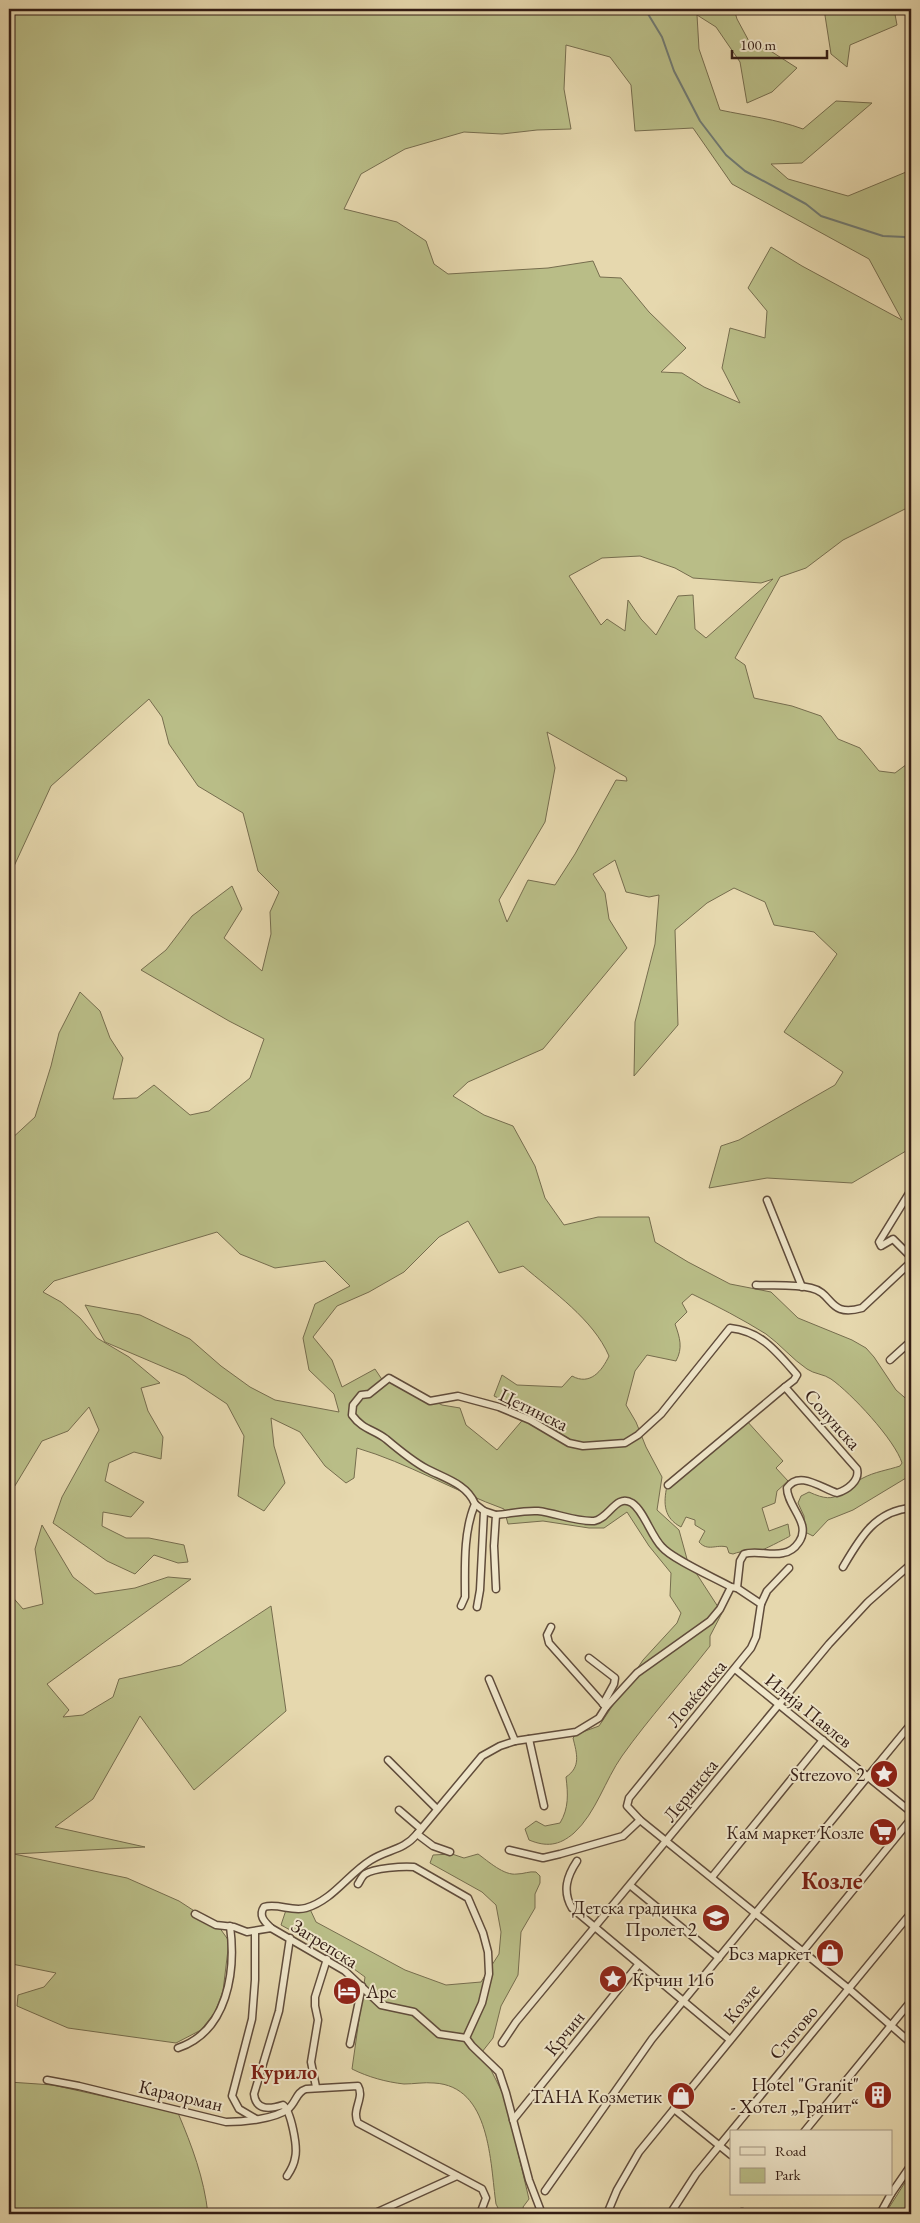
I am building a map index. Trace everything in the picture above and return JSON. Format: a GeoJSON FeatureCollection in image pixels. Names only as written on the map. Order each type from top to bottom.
{"type":"FeatureCollection","features":[{"type":"Feature","properties":{"kind":"street"},"geometry":{"type":"LineString","coordinates":[[911,1190],[879,1242],[881,1246],[893,1239],[911,1257]]}},
{"type":"Feature","properties":{"kind":"street"},"geometry":{"type":"LineString","coordinates":[[768,1200],[802,1287]]}},
{"type":"Feature","properties":{"kind":"street"},"geometry":{"type":"LineString","coordinates":[[756,1285],[816,1289],[839,1309],[852,1311],[862,1308],[911,1262]]}},
{"type":"Feature","properties":{"kind":"street","name":"Цетинска"},"geometry":{"type":"LineString","coordinates":[[734,1587],[663,1549],[638,1510],[631,1503],[624,1500],[619,1502],[600,1520],[591,1521],[536,1511],[496,1515],[484,1511],[475,1504],[463,1488],[448,1478],[426,1468],[392,1446],[385,1438],[360,1425],[352,1415],[353,1406],[358,1398],[369,1394],[389,1378],[430,1401],[458,1396],[499,1407],[530,1420],[569,1443],[583,1446],[625,1443],[638,1435],[660,1414],[730,1328],[744,1330],[760,1337],[772,1347],[797,1375],[785,1387]]}},
{"type":"Feature","properties":{"kind":"street"},"geometry":{"type":"LineString","coordinates":[[890,1360],[911,1341]]}},
{"type":"Feature","properties":{"kind":"street","name":"Солунска"},"geometry":{"type":"LineString","coordinates":[[668,1484],[785,1387],[851,1460],[856,1469],[857,1477],[849,1488],[837,1493],[813,1483],[799,1480],[789,1485],[787,1488],[788,1496],[803,1526],[801,1540],[795,1547],[783,1553],[744,1554],[740,1561],[734,1587]]}},
{"type":"Feature","properties":{"kind":"street"},"geometry":{"type":"LineString","coordinates":[[460,1606],[465,1597],[467,1537],[471,1513],[475,1504]]}},
{"type":"Feature","properties":{"kind":"street"},"geometry":{"type":"LineString","coordinates":[[843,1567],[862,1537],[878,1519],[891,1512],[911,1508]]}},
{"type":"Feature","properties":{"kind":"street"},"geometry":{"type":"LineString","coordinates":[[477,1607],[480,1590],[484,1511]]}},
{"type":"Feature","properties":{"kind":"street"},"geometry":{"type":"LineString","coordinates":[[496,1515],[494,1546],[496,1589]]}},
{"type":"Feature","properties":{"kind":"street","name":"Леринска"},"geometry":{"type":"LineString","coordinates":[[502,2044],[516,2022],[631,1886],[778,1704],[848,1622],[911,1564]]}},
{"type":"Feature","properties":{"kind":"street"},"geometry":{"type":"LineString","coordinates":[[604,1706],[637,1673],[710,1621],[734,1587],[762,1600],[789,1568]]}},
{"type":"Feature","properties":{"kind":"street","name":"Ловќенска"},"geometry":{"type":"LineString","coordinates":[[762,1600],[754,1642],[735,1669],[629,1798],[627,1806],[640,1820],[712,1876],[754,1914],[849,1989],[911,2043]]}},
{"type":"Feature","properties":{"kind":"street"},"geometry":{"type":"LineString","coordinates":[[551,1627],[547,1635],[549,1643],[604,1706]]}},
{"type":"Feature","properties":{"kind":"street"},"geometry":{"type":"LineString","coordinates":[[271,1928],[263,1920],[264,1907],[299,1909],[314,1905],[335,1891],[361,1866],[373,1858],[405,1846],[482,1756],[516,1741],[576,1732],[598,1718],[615,1678],[589,1658]]}},
{"type":"Feature","properties":{"kind":"street","name":"Илија Павлев"},"geometry":{"type":"LineString","coordinates":[[735,1669],[911,1812]]}},
{"type":"Feature","properties":{"kind":"street"},"geometry":{"type":"LineString","coordinates":[[489,1679],[516,1741]]}},
{"type":"Feature","properties":{"kind":"street"},"geometry":{"type":"LineString","coordinates":[[545,2190],[632,2065],[911,1724]]}},
{"type":"Feature","properties":{"kind":"street"},"geometry":{"type":"LineString","coordinates":[[528,1739],[544,1806]]}},
{"type":"Feature","properties":{"kind":"street"},"geometry":{"type":"LineString","coordinates":[[712,1876],[823,1740]]}},
{"type":"Feature","properties":{"kind":"street"},"geometry":{"type":"LineString","coordinates":[[388,1760],[436,1808]]}},
{"type":"Feature","properties":{"kind":"street"},"geometry":{"type":"LineString","coordinates":[[399,1810],[433,1846],[450,1852]]}},
{"type":"Feature","properties":{"kind":"street","name":"Козле"},"geometry":{"type":"LineString","coordinates":[[607,2214],[621,2182],[638,2152],[911,1819]]}},
{"type":"Feature","properties":{"kind":"street"},"geometry":{"type":"LineString","coordinates":[[509,1850],[543,1858],[622,1836],[640,1820]]}},
{"type":"Feature","properties":{"kind":"street"},"geometry":{"type":"LineString","coordinates":[[577,1861],[568,1876],[566,1890],[568,1902],[579,1915],[730,2040]]}},
{"type":"Feature","properties":{"kind":"street"},"geometry":{"type":"LineString","coordinates":[[358,1884],[364,1874],[373,1871],[403,1866],[414,1867],[468,1898],[483,1933],[490,1963],[485,1993],[466,2038],[499,2072],[529,2180],[542,2214]]}},
{"type":"Feature","properties":{"kind":"street"},"geometry":{"type":"LineString","coordinates":[[631,1886],[719,1958]]}},
{"type":"Feature","properties":{"kind":"street","name":"Стогово"},"geometry":{"type":"LineString","coordinates":[[732,2130],[911,1913]]}},
{"type":"Feature","properties":{"kind":"street","name":"Загрепска"},"geometry":{"type":"LineString","coordinates":[[195,1914],[216,1925],[230,1926],[247,1932],[271,1928],[326,1959],[354,1978],[380,2005],[414,2012],[443,2036],[455,2035],[466,2038]]}},
{"type":"Feature","properties":{"kind":"street"},"geometry":{"type":"LineString","coordinates":[[178,2048],[200,2035],[222,2008],[229,1988],[233,1956],[230,1926]]}},
{"type":"Feature","properties":{"kind":"street"},"geometry":{"type":"LineString","coordinates":[[255,1932],[255,1980],[252,2019],[232,2096],[239,2109],[256,2119]]}},
{"type":"Feature","properties":{"kind":"street"},"geometry":{"type":"LineString","coordinates":[[287,2176],[296,2156],[288,2110],[283,2105],[264,2108],[257,2103],[254,2094],[280,2011],[290,1938]]}},
{"type":"Feature","properties":{"kind":"street"},"geometry":{"type":"LineString","coordinates":[[316,2087],[311,2062],[318,2020],[315,1997],[326,1959]]}},
{"type":"Feature","properties":{"kind":"street","name":"Крчин"},"geometry":{"type":"LineString","coordinates":[[513,2120],[638,1965]]}},
{"type":"Feature","properties":{"kind":"street"},"geometry":{"type":"LineString","coordinates":[[350,2044],[362,1986]]}},
{"type":"Feature","properties":{"kind":"street"},"geometry":{"type":"LineString","coordinates":[[806,2130],[911,2001]]}},
{"type":"Feature","properties":{"kind":"street","name":"Караорман"},"geometry":{"type":"LineString","coordinates":[[48,2080],[211,2119],[243,2122],[288,2110]]}},
{"type":"Feature","properties":{"kind":"street"},"geometry":{"type":"LineString","coordinates":[[288,2110],[302,2090],[316,2087],[358,2086],[360,2096],[355,2116],[358,2123],[482,2189],[486,2198],[480,2214]]}},
{"type":"Feature","properties":{"kind":"street"},"geometry":{"type":"LineString","coordinates":[[674,2109],[730,2154]]}},
{"type":"Feature","properties":{"kind":"street","name":"Стогово"},"geometry":{"type":"LineString","coordinates":[[670,2214],[687,2185],[730,2132]]}},
{"type":"Feature","properties":{"kind":"street"},"geometry":{"type":"LineString","coordinates":[[892,2193],[911,2165]]}},
{"type":"Feature","properties":{"kind":"street"},"geometry":{"type":"LineString","coordinates":[[372,2214],[457,2176]]}},
{"type":"Feature","properties":{"kind":"street"},"geometry":{"type":"LineString","coordinates":[[880,2214],[890,2196]]}},
{"type":"Feature","properties":{"kind":"green space"},"geometry":{"type":"Polygon","coordinates":[[[9,9],[734,9],[737,19],[751,45],[769,50],[797,68],[772,92],[747,103],[740,62],[716,27],[697,15],[699,49],[720,110],[772,120],[803,129],[836,101],[872,103],[802,163],[771,164],[788,179],[848,196],[911,170],[911,506],[843,540],[806,568],[780,577],[735,658],[745,665],[754,698],[792,706],[821,716],[838,739],[860,748],[879,771],[895,773],[911,761],[911,1148],[852,1183],[767,1178],[709,1188],[721,1146],[739,1140],[835,1085],[843,1072],[784,1032],[837,954],[814,932],[774,925],[765,902],[734,888],[707,903],[675,930],[678,1025],[634,1076],[635,1022],[655,944],[659,895],[649,897],[626,892],[615,860],[593,874],[605,893],[609,919],[627,948],[543,1049],[468,1082],[453,1096],[484,1115],[513,1126],[535,1166],[545,1198],[564,1225],[598,1217],[649,1217],[655,1242],[688,1262],[730,1284],[771,1292],[798,1318],[852,1340],[866,1348],[896,1390],[911,1403],[911,1475],[853,1510],[828,1520],[813,1536],[805,1532],[804,1516],[798,1503],[801,1496],[809,1492],[828,1498],[839,1495],[855,1482],[867,1476],[900,1466],[902,1463],[898,1453],[882,1430],[850,1395],[831,1379],[807,1369],[766,1334],[711,1303],[692,1294],[682,1303],[687,1312],[675,1324],[680,1343],[676,1361],[647,1355],[635,1371],[626,1405],[662,1477],[657,1510],[679,1530],[687,1559],[722,1613],[710,1636],[710,1646],[622,1756],[582,1825],[563,1841],[541,1844],[529,1840],[525,1829],[536,1821],[545,1826],[560,1823],[567,1801],[566,1777],[574,1769],[577,1760],[573,1738],[577,1734],[599,1726],[643,1660],[677,1623],[681,1613],[670,1596],[671,1573],[649,1546],[627,1512],[604,1528],[589,1528],[543,1521],[508,1524],[504,1509],[394,1461],[357,1448],[354,1478],[346,1483],[325,1466],[300,1432],[271,1418],[274,1446],[285,1483],[264,1511],[238,1496],[244,1436],[227,1404],[185,1376],[105,1342],[85,1305],[140,1315],[190,1339],[221,1366],[250,1387],[275,1400],[339,1412],[334,1394],[309,1370],[303,1338],[315,1304],[350,1286],[325,1261],[275,1268],[240,1254],[217,1232],[54,1281],[43,1292],[61,1302],[80,1318],[97,1338],[129,1357],[160,1383],[141,1388],[148,1411],[163,1437],[161,1459],[134,1452],[109,1463],[105,1481],[144,1502],[131,1517],[103,1512],[102,1526],[126,1538],[149,1538],[184,1545],[188,1562],[178,1563],[154,1555],[135,1574],[107,1561],[53,1523],[62,1497],[99,1430],[89,1407],[68,1431],[42,1441],[13,1489],[9,1515],[9,1141],[35,1117],[59,1033],[80,992],[100,1011],[110,1038],[123,1058],[113,1099],[137,1098],[154,1085],[190,1115],[209,1111],[250,1078],[264,1039],[141,970],[166,950],[192,916],[232,886],[242,909],[224,938],[262,971],[271,934],[270,912],[279,892],[258,871],[243,813],[198,786],[169,744],[162,717],[149,699],[51,786],[9,877],[9,9]],[[566,45],[564,89],[571,129],[502,134],[464,132],[405,149],[361,174],[344,209],[397,222],[426,241],[434,264],[448,274],[548,268],[593,261],[600,277],[621,278],[649,312],[686,348],[661,372],[682,373],[704,387],[740,403],[722,368],[730,328],[765,338],[767,311],[748,288],[771,247],[802,266],[902,320],[869,259],[732,184],[693,128],[635,131],[631,85],[610,57],[566,45]],[[640,556],[602,558],[569,576],[601,625],[607,619],[625,631],[628,600],[641,619],[656,635],[678,596],[693,595],[695,629],[706,638],[773,579],[761,583],[693,578],[675,568],[640,556]],[[547,732],[555,768],[545,822],[499,900],[507,922],[528,880],[555,885],[575,854],[616,780],[627,781],[626,777],[547,732]],[[468,1221],[439,1237],[404,1272],[369,1292],[337,1306],[313,1337],[332,1360],[342,1387],[375,1369],[383,1381],[397,1382],[442,1405],[460,1408],[466,1425],[497,1450],[526,1416],[522,1409],[494,1396],[502,1375],[517,1385],[562,1387],[572,1376],[584,1379],[595,1375],[603,1367],[609,1356],[602,1343],[583,1318],[523,1266],[499,1273],[468,1221]]]}},
{"type":"Feature","properties":{"kind":"green space"},"geometry":{"type":"Polygon","coordinates":[[[824,9],[894,9],[897,25],[850,45],[847,67],[831,54],[824,9]]]}},
{"type":"Feature","properties":{"kind":"green space"},"geometry":{"type":"Polygon","coordinates":[[[746,1420],[783,1461],[776,1468],[788,1481],[777,1491],[775,1503],[762,1508],[769,1531],[788,1524],[790,1536],[762,1550],[733,1554],[729,1553],[727,1547],[706,1547],[702,1545],[699,1542],[705,1531],[695,1525],[695,1520],[686,1517],[681,1527],[675,1523],[668,1515],[665,1499],[667,1486],[746,1420]]]}},
{"type":"Feature","properties":{"kind":"green space"},"geometry":{"type":"Polygon","coordinates":[[[42,1525],[73,1577],[95,1594],[135,1588],[168,1577],[191,1579],[47,1684],[69,1710],[63,1717],[83,1715],[113,1697],[119,1679],[181,1665],[271,1606],[286,1711],[194,1790],[140,1716],[93,1799],[55,1827],[145,1847],[14,1854],[127,1878],[179,1901],[219,1927],[229,1941],[223,1991],[215,2012],[201,2030],[176,2043],[68,2028],[17,2006],[18,1995],[44,1987],[56,1973],[12,1964],[9,1953],[9,1593],[23,1609],[43,1604],[35,1549],[42,1525]]]}},
{"type":"Feature","properties":{"kind":"green space"},"geometry":{"type":"Polygon","coordinates":[[[452,1854],[464,1858],[478,1854],[507,1873],[536,1872],[540,1876],[540,1883],[535,1894],[535,1908],[521,1932],[518,1975],[501,2006],[493,2038],[482,2052],[505,2098],[529,2199],[523,2207],[525,2214],[501,2214],[496,2204],[489,2148],[484,2129],[477,2112],[467,2097],[453,2087],[434,2083],[404,2084],[391,2082],[371,2077],[352,2069],[365,1977],[332,1953],[281,1925],[286,1910],[309,1907],[316,1922],[405,1970],[446,1985],[481,1982],[499,1954],[501,1932],[496,1905],[482,1892],[430,1863],[433,1855],[452,1854]]]}},
{"type":"Feature","properties":{"kind":"green space"},"geometry":{"type":"Polygon","coordinates":[[[9,2082],[53,2085],[178,2113],[197,2162],[208,2214],[9,2214],[9,2082]]]}},
{"type":"Feature","properties":{"kind":"green space"},"geometry":{"type":"Polygon","coordinates":[[[911,2173],[911,2214],[885,2214],[911,2173]]]}},
{"type":"Feature","properties":{"kind":"waterway"},"geometry":{"type":"LineString","coordinates":[[645,9],[662,37],[674,71],[700,121],[726,155],[745,171],[806,204],[821,216],[883,236],[905,237],[908,243],[911,243]]}},
{"type":"Feature","properties":{"kind":"place","name":"Strezovo 2"},"geometry":{"type":"Point","coordinates":[884,1774]}},
{"type":"Feature","properties":{"kind":"place","name":"Кам маркет Козле"},"geometry":{"type":"Point","coordinates":[883,1832]}},
{"type":"Feature","properties":{"kind":"place","name":"Детска градинка Пролет 2"},"geometry":{"type":"Point","coordinates":[716,1918]}},
{"type":"Feature","properties":{"kind":"place","name":"Бсз маркет"},"geometry":{"type":"Point","coordinates":[830,1953]}},
{"type":"Feature","properties":{"kind":"place","name":"Крчин 11б"},"geometry":{"type":"Point","coordinates":[613,1979]}},
{"type":"Feature","properties":{"kind":"place","name":"Арс"},"geometry":{"type":"Point","coordinates":[347,1991]}},
{"type":"Feature","properties":{"kind":"place","name":"Hotel \"Granit\" - Хотел „Гранит“"},"geometry":{"type":"Point","coordinates":[878,2095]}},
{"type":"Feature","properties":{"kind":"place","name":"ТАНА Козметик"},"geometry":{"type":"Point","coordinates":[681,2096]}},
{"type":"Feature","properties":{"kind":"district","name":"Козле"},"geometry":{"type":"Point","coordinates":[832,1881]}},
{"type":"Feature","properties":{"kind":"district","name":"Курило"},"geometry":{"type":"Point","coordinates":[284,2072]}}]}
